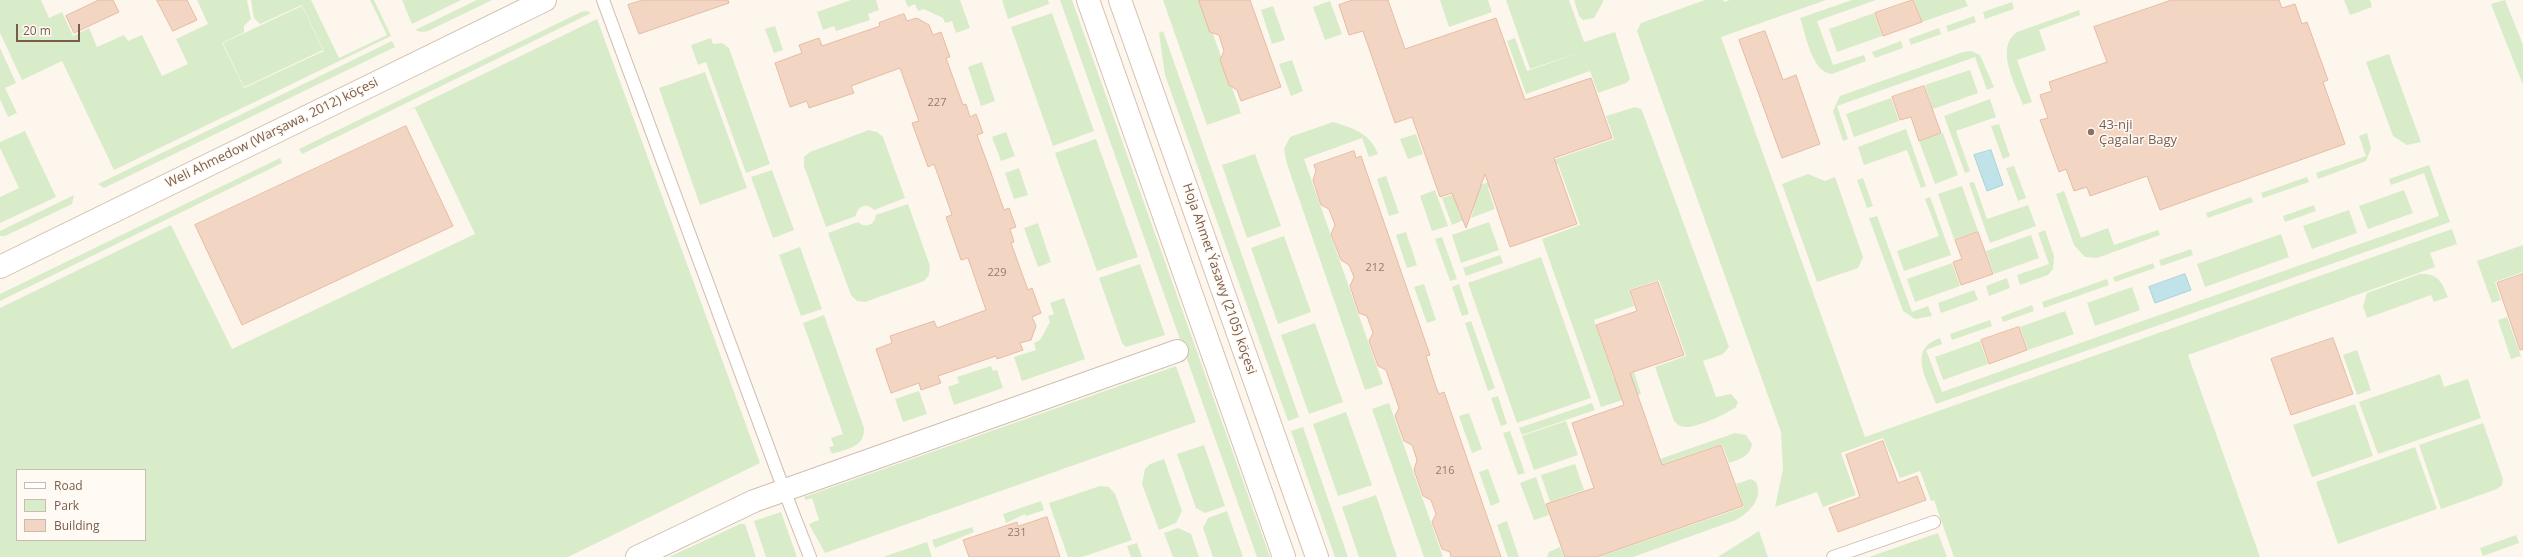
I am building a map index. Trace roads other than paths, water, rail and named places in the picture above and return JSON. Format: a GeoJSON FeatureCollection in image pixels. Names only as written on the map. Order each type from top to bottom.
{"type":"FeatureCollection","features":[{"type":"Feature","properties":{"kind":"street","name":"Weli Ahmedow (Warşawa, 2012) köçesi"},"geometry":{"type":"LineString","coordinates":[[0,267],[545,0]]}},
{"type":"Feature","properties":{"kind":"street"},"geometry":{"type":"LineString","coordinates":[[1088,0],[1284,557]]}},
{"type":"Feature","properties":{"kind":"street","name":"Hoja Ahmet Ýasawy (2105) köçesi"},"geometry":{"type":"LineString","coordinates":[[1120,0],[1317,557]]}},
{"type":"Feature","properties":{"kind":"street"},"geometry":{"type":"LineString","coordinates":[[637,557],[754,501],[1177,351]]}},
{"type":"Feature","properties":{"kind":"lane"},"geometry":{"type":"LineString","coordinates":[[603,0],[810,557]]}},
{"type":"Feature","properties":{"kind":"lane"},"geometry":{"type":"LineString","coordinates":[[1832,557],[1934,522]]}},
{"type":"Feature","properties":{"kind":"water"},"geometry":{"type":"Polygon","coordinates":[[[1991,150],[2003,185],[1987,191],[1974,155],[1991,150]]]}},
{"type":"Feature","properties":{"kind":"water"},"geometry":{"type":"Polygon","coordinates":[[[2185,274],[2191,290],[2155,303],[2149,287],[2185,274]]]}},
{"type":"Feature","properties":{"kind":"place","name":"43-nji Çagalar Bagy"},"geometry":{"type":"Point","coordinates":[2091,132]}}]}
